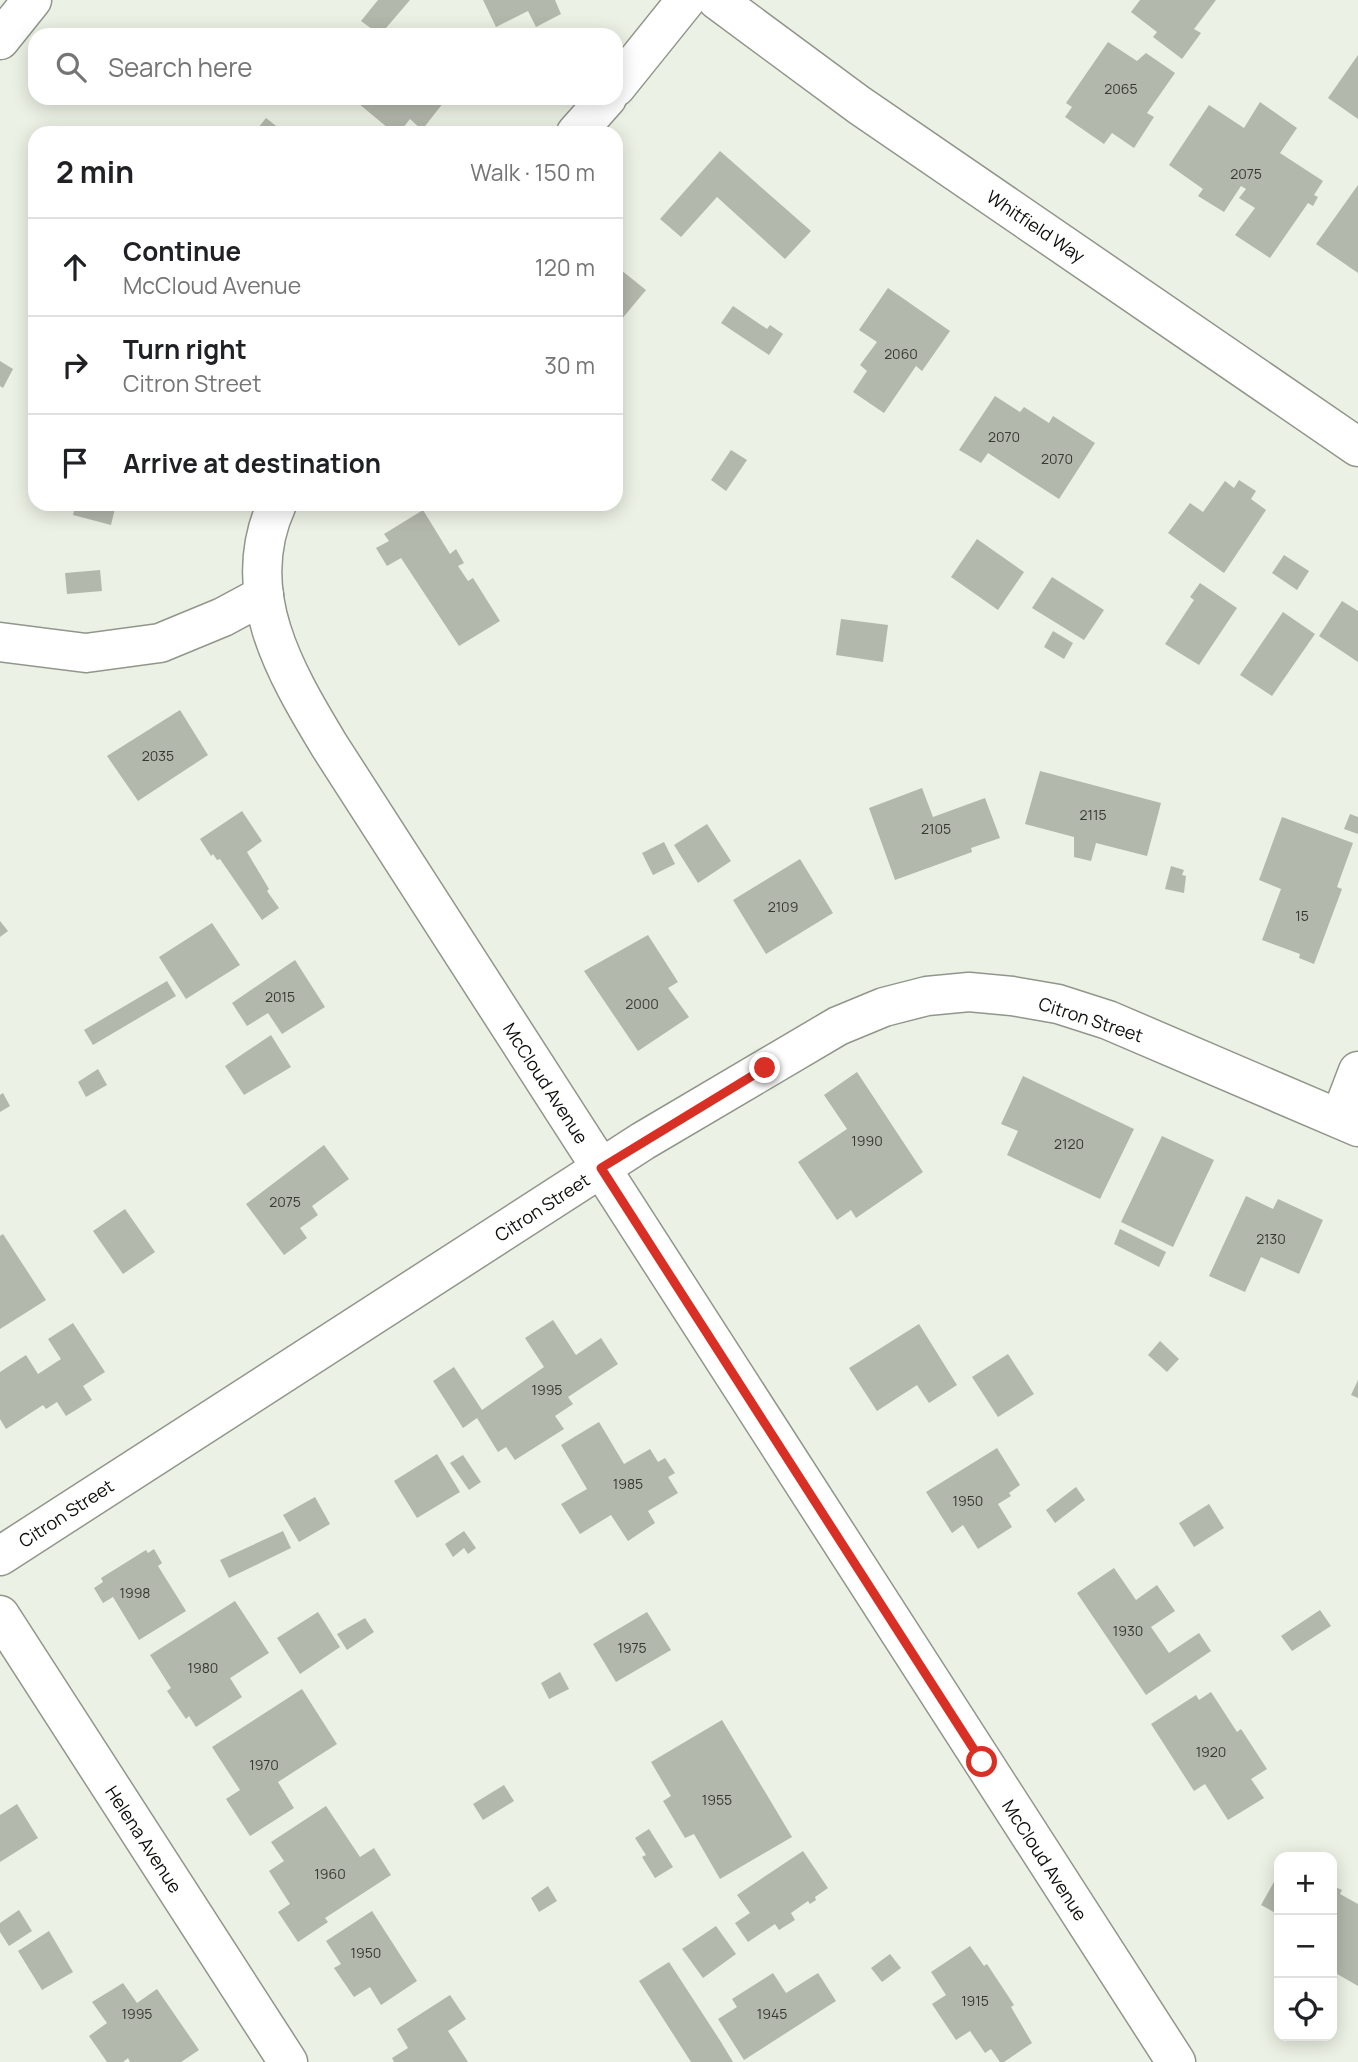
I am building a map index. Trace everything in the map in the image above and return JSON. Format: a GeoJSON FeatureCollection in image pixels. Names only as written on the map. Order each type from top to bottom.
{"type":"FeatureCollection","features":[{"type":"Feature","properties":{"kind":"street"},"geometry":{"type":"LineString","coordinates":[[0,40],[32,0]]}},
{"type":"Feature","properties":{"kind":"street"},"geometry":{"type":"LineString","coordinates":[[623,78],[686,0]]}},
{"type":"Feature","properties":{"kind":"street","name":"Whitfield Way"},"geometry":{"type":"LineString","coordinates":[[717,0],[859,104],[1358,447]]}},
{"type":"Feature","properties":{"kind":"street"},"geometry":{"type":"LineString","coordinates":[[582,126],[601,105]]}},
{"type":"Feature","properties":{"kind":"street","name":"McCloud Avenue"},"geometry":{"type":"LineString","coordinates":[[273,511],[263,556],[264,595],[274,642],[292,684],[1176,2062]]}},
{"type":"Feature","properties":{"kind":"street"},"geometry":{"type":"LineString","coordinates":[[0,642],[86,653],[160,643],[223,617],[264,595]]}},
{"type":"Feature","properties":{"kind":"street","name":"Citron Street"},"geometry":{"type":"LineString","coordinates":[[0,1556],[601,1168],[838,1026],[884,1007],[927,996],[969,992],[1058,1004],[1108,1020],[1349,1122]]}},
{"type":"Feature","properties":{"kind":"street"},"geometry":{"type":"LineString","coordinates":[[1349,1122],[1358,1070]]}},
{"type":"Feature","properties":{"kind":"street","name":"Helena Avenue"},"geometry":{"type":"LineString","coordinates":[[0,1615],[288,2062]]}},
{"type":"Feature","properties":{"kind":"building"},"geometry":{"type":"Polygon","coordinates":[[[378,0],[410,0],[386,28],[370,28],[361,21],[378,0]]]}},
{"type":"Feature","properties":{"kind":"building"},"geometry":{"type":"Polygon","coordinates":[[[483,0],[555,0],[561,14],[536,27],[528,11],[496,27],[483,0]]]}},
{"type":"Feature","properties":{"kind":"building"},"geometry":{"type":"Polygon","coordinates":[[[1140,0],[1216,0],[1194,29],[1201,33],[1182,59],[1153,37],[1157,32],[1131,12],[1140,0]]]}},
{"type":"Feature","properties":{"kind":"building"},"geometry":{"type":"Polygon","coordinates":[[[1108,42],[1137,61],[1146,53],[1175,73],[1147,113],[1154,117],[1134,148],[1112,133],[1104,144],[1065,117],[1072,107],[1066,103],[1108,42]]]}},
{"type":"Feature","properties":{"kind":"building"},"geometry":{"type":"Polygon","coordinates":[[[1358,55],[1358,119],[1328,98],[1358,55]]]}},
{"type":"Feature","properties":{"kind":"building"},"geometry":{"type":"Polygon","coordinates":[[[1260,102],[1297,128],[1280,153],[1323,181],[1314,195],[1318,197],[1313,206],[1308,203],[1270,258],[1235,235],[1255,208],[1239,198],[1246,189],[1241,186],[1224,212],[1198,196],[1203,189],[1169,165],[1209,105],[1244,128],[1260,102]]]}},
{"type":"Feature","properties":{"kind":"building"},"geometry":{"type":"Polygon","coordinates":[[[360,105],[442,105],[425,126],[418,126],[410,119],[404,126],[386,126],[360,105]]]}},
{"type":"Feature","properties":{"kind":"building"},"geometry":{"type":"Polygon","coordinates":[[[266,118],[276,126],[260,126],[266,118]]]}},
{"type":"Feature","properties":{"kind":"building"},"geometry":{"type":"Polygon","coordinates":[[[720,151],[811,231],[785,259],[717,197],[681,237],[660,219],[720,151]]]}},
{"type":"Feature","properties":{"kind":"building"},"geometry":{"type":"Polygon","coordinates":[[[1358,185],[1358,273],[1316,244],[1358,185]]]}},
{"type":"Feature","properties":{"kind":"building"},"geometry":{"type":"Polygon","coordinates":[[[623,272],[646,290],[623,318],[623,272]]]}},
{"type":"Feature","properties":{"kind":"building"},"geometry":{"type":"Polygon","coordinates":[[[888,288],[950,331],[922,371],[916,366],[884,413],[853,392],[867,371],[860,365],[877,342],[859,330],[888,288]]]}},
{"type":"Feature","properties":{"kind":"building"},"geometry":{"type":"Polygon","coordinates":[[[733,306],[767,329],[770,325],[783,334],[769,355],[721,323],[733,306]]]}},
{"type":"Feature","properties":{"kind":"building"},"geometry":{"type":"Polygon","coordinates":[[[0,361],[13,369],[3,388],[0,386],[0,361]]]}},
{"type":"Feature","properties":{"kind":"building"},"geometry":{"type":"Polygon","coordinates":[[[995,396],[1020,412],[1024,407],[1049,423],[1053,416],[1095,443],[1059,499],[988,453],[981,463],[959,450],[995,396]]]}},
{"type":"Feature","properties":{"kind":"building"},"geometry":{"type":"Polygon","coordinates":[[[731,450],[747,460],[726,491],[711,480],[731,450]]]}},
{"type":"Feature","properties":{"kind":"building"},"geometry":{"type":"Polygon","coordinates":[[[1239,480],[1256,491],[1251,499],[1266,510],[1224,573],[1168,533],[1190,503],[1203,512],[1225,481],[1234,488],[1239,480]]]}},
{"type":"Feature","properties":{"kind":"building"},"geometry":{"type":"Polygon","coordinates":[[[74,511],[114,511],[111,525],[73,515],[74,511]]]}},
{"type":"Feature","properties":{"kind":"building"},"geometry":{"type":"Polygon","coordinates":[[[424,511],[450,554],[456,549],[464,563],[458,566],[468,581],[473,578],[500,621],[459,646],[401,558],[387,566],[376,548],[389,541],[384,534],[424,511]]]}},
{"type":"Feature","properties":{"kind":"building"},"geometry":{"type":"Polygon","coordinates":[[[977,539],[1024,572],[998,610],[951,577],[977,539]]]}},
{"type":"Feature","properties":{"kind":"building"},"geometry":{"type":"Polygon","coordinates":[[[1284,555],[1309,571],[1297,590],[1272,573],[1284,555]]]}},
{"type":"Feature","properties":{"kind":"building"},"geometry":{"type":"Polygon","coordinates":[[[100,570],[102,591],[67,594],[65,573],[100,570]]]}},
{"type":"Feature","properties":{"kind":"building"},"geometry":{"type":"Polygon","coordinates":[[[1052,577],[1104,610],[1084,640],[1032,608],[1052,577]]]}},
{"type":"Feature","properties":{"kind":"building"},"geometry":{"type":"Polygon","coordinates":[[[1200,583],[1237,608],[1199,665],[1165,644],[1194,600],[1190,597],[1200,583]]]}},
{"type":"Feature","properties":{"kind":"building"},"geometry":{"type":"Polygon","coordinates":[[[1342,601],[1358,611],[1358,662],[1319,636],[1342,601]]]}},
{"type":"Feature","properties":{"kind":"building"},"geometry":{"type":"Polygon","coordinates":[[[1283,612],[1315,634],[1272,696],[1240,675],[1283,612]]]}},
{"type":"Feature","properties":{"kind":"building"},"geometry":{"type":"Polygon","coordinates":[[[841,619],[888,625],[883,662],[836,655],[841,619]]]}},
{"type":"Feature","properties":{"kind":"building"},"geometry":{"type":"Polygon","coordinates":[[[1053,631],[1073,643],[1064,659],[1044,647],[1053,631]]]}},
{"type":"Feature","properties":{"kind":"building"},"geometry":{"type":"Polygon","coordinates":[[[180,710],[208,755],[138,801],[107,756],[180,710]]]}},
{"type":"Feature","properties":{"kind":"building"},"geometry":{"type":"Polygon","coordinates":[[[1040,771],[1161,803],[1147,856],[1096,843],[1091,861],[1074,857],[1074,837],[1025,824],[1040,771]]]}},
{"type":"Feature","properties":{"kind":"building"},"geometry":{"type":"Polygon","coordinates":[[[922,788],[933,817],[985,798],[1000,838],[971,848],[972,852],[895,880],[869,808],[922,788]]]}},
{"type":"Feature","properties":{"kind":"building"},"geometry":{"type":"Polygon","coordinates":[[[242,811],[262,841],[247,852],[279,908],[262,920],[220,859],[217,860],[213,854],[211,856],[200,839],[242,811]]]}},
{"type":"Feature","properties":{"kind":"building"},"geometry":{"type":"Polygon","coordinates":[[[1350,814],[1358,817],[1358,834],[1344,829],[1350,814]]]}},
{"type":"Feature","properties":{"kind":"building"},"geometry":{"type":"Polygon","coordinates":[[[1282,817],[1353,843],[1337,887],[1342,889],[1314,964],[1299,958],[1300,954],[1262,940],[1281,889],[1259,880],[1282,817]]]}},
{"type":"Feature","properties":{"kind":"building"},"geometry":{"type":"Polygon","coordinates":[[[707,824],[731,861],[698,883],[674,845],[707,824]]]}},
{"type":"Feature","properties":{"kind":"building"},"geometry":{"type":"Polygon","coordinates":[[[664,842],[675,864],[653,875],[642,853],[664,842]]]}},
{"type":"Feature","properties":{"kind":"building"},"geometry":{"type":"Polygon","coordinates":[[[800,859],[833,913],[766,954],[733,900],[800,859]]]}},
{"type":"Feature","properties":{"kind":"building"},"geometry":{"type":"Polygon","coordinates":[[[1171,866],[1184,870],[1184,893],[1165,889],[1171,866]]]}},
{"type":"Feature","properties":{"kind":"building"},"geometry":{"type":"Polygon","coordinates":[[[0,921],[8,931],[0,937],[0,921]]]}},
{"type":"Feature","properties":{"kind":"building"},"geometry":{"type":"Polygon","coordinates":[[[212,923],[240,965],[186,999],[159,957],[212,923]]]}},
{"type":"Feature","properties":{"kind":"building"},"geometry":{"type":"Polygon","coordinates":[[[648,935],[678,982],[668,988],[689,1017],[638,1051],[584,971],[648,935]]]}},
{"type":"Feature","properties":{"kind":"building"},"geometry":{"type":"Polygon","coordinates":[[[295,960],[325,1007],[282,1034],[268,1013],[247,1026],[232,1003],[295,960]]]}},
{"type":"Feature","properties":{"kind":"building"},"geometry":{"type":"Polygon","coordinates":[[[167,981],[176,996],[93,1045],[84,1030],[167,981]]]}},
{"type":"Feature","properties":{"kind":"building"},"geometry":{"type":"Polygon","coordinates":[[[271,1035],[291,1067],[244,1095],[225,1066],[271,1035]]]}},
{"type":"Feature","properties":{"kind":"building"},"geometry":{"type":"Polygon","coordinates":[[[98,1069],[107,1085],[86,1097],[78,1082],[98,1069]]]}},
{"type":"Feature","properties":{"kind":"building"},"geometry":{"type":"Polygon","coordinates":[[[857,1072],[923,1172],[856,1218],[851,1210],[837,1220],[798,1162],[847,1129],[824,1095],[857,1072]]]}},
{"type":"Feature","properties":{"kind":"building"},"geometry":{"type":"Polygon","coordinates":[[[1023,1076],[1134,1129],[1100,1199],[1007,1155],[1018,1131],[1001,1124],[1023,1076]]]}},
{"type":"Feature","properties":{"kind":"building"},"geometry":{"type":"Polygon","coordinates":[[[3,1093],[10,1106],[0,1112],[0,1095],[3,1093]]]}},
{"type":"Feature","properties":{"kind":"building"},"geometry":{"type":"Polygon","coordinates":[[[1162,1136],[1214,1160],[1173,1247],[1121,1222],[1162,1136]]]}},
{"type":"Feature","properties":{"kind":"building"},"geometry":{"type":"Polygon","coordinates":[[[324,1145],[349,1179],[312,1206],[318,1215],[300,1228],[307,1238],[284,1255],[246,1204],[324,1145]]]}},
{"type":"Feature","properties":{"kind":"building"},"geometry":{"type":"Polygon","coordinates":[[[1246,1196],[1273,1209],[1278,1199],[1323,1220],[1299,1274],[1261,1257],[1245,1292],[1209,1276],[1246,1196]]]}},
{"type":"Feature","properties":{"kind":"building"},"geometry":{"type":"Polygon","coordinates":[[[125,1209],[155,1252],[123,1274],[93,1231],[125,1209]]]}},
{"type":"Feature","properties":{"kind":"building"},"geometry":{"type":"Polygon","coordinates":[[[1120,1229],[1166,1252],[1159,1267],[1114,1244],[1120,1229]]]}},
{"type":"Feature","properties":{"kind":"building"},"geometry":{"type":"Polygon","coordinates":[[[3,1234],[46,1300],[0,1329],[0,1236],[3,1234]]]}},
{"type":"Feature","properties":{"kind":"building"},"geometry":{"type":"Polygon","coordinates":[[[553,1320],[576,1355],[601,1338],[618,1364],[568,1397],[573,1404],[555,1416],[564,1429],[515,1460],[506,1447],[498,1452],[477,1418],[463,1428],[433,1381],[454,1367],[482,1410],[544,1367],[525,1338],[553,1320]]]}},
{"type":"Feature","properties":{"kind":"building"},"geometry":{"type":"Polygon","coordinates":[[[73,1323],[105,1372],[83,1386],[92,1400],[66,1416],[57,1402],[46,1409],[43,1405],[6,1429],[0,1419],[0,1372],[26,1355],[38,1374],[61,1359],[48,1339],[73,1323]]]}},
{"type":"Feature","properties":{"kind":"building"},"geometry":{"type":"Polygon","coordinates":[[[919,1324],[957,1385],[929,1403],[917,1385],[877,1411],[849,1368],[919,1324]]]}},
{"type":"Feature","properties":{"kind":"building"},"geometry":{"type":"Polygon","coordinates":[[[1160,1341],[1179,1359],[1167,1372],[1148,1355],[1160,1341]]]}},
{"type":"Feature","properties":{"kind":"building"},"geometry":{"type":"Polygon","coordinates":[[[1008,1354],[1034,1394],[998,1417],[972,1377],[1008,1354]]]}},
{"type":"Feature","properties":{"kind":"building"},"geometry":{"type":"Polygon","coordinates":[[[1358,1380],[1358,1398],[1351,1395],[1358,1380]]]}},
{"type":"Feature","properties":{"kind":"building"},"geometry":{"type":"Polygon","coordinates":[[[599,1422],[624,1464],[650,1449],[658,1462],[665,1458],[675,1473],[668,1477],[678,1493],[648,1511],[655,1523],[628,1541],[611,1515],[580,1534],[561,1504],[587,1489],[561,1445],[599,1422]]]}},
{"type":"Feature","properties":{"kind":"building"},"geometry":{"type":"Polygon","coordinates":[[[997,1448],[1020,1485],[1009,1493],[1011,1496],[998,1504],[1012,1527],[978,1549],[963,1525],[952,1533],[926,1492],[997,1448]]]}},
{"type":"Feature","properties":{"kind":"building"},"geometry":{"type":"Polygon","coordinates":[[[437,1454],[460,1492],[417,1518],[394,1481],[437,1454]]]}},
{"type":"Feature","properties":{"kind":"building"},"geometry":{"type":"Polygon","coordinates":[[[463,1455],[481,1482],[469,1490],[450,1463],[463,1455]]]}},
{"type":"Feature","properties":{"kind":"building"},"geometry":{"type":"Polygon","coordinates":[[[1076,1487],[1085,1500],[1055,1523],[1046,1510],[1076,1487]]]}},
{"type":"Feature","properties":{"kind":"building"},"geometry":{"type":"Polygon","coordinates":[[[315,1497],[330,1524],[299,1542],[283,1515],[315,1497]]]}},
{"type":"Feature","properties":{"kind":"building"},"geometry":{"type":"Polygon","coordinates":[[[1209,1504],[1224,1528],[1194,1547],[1179,1523],[1209,1504]]]}},
{"type":"Feature","properties":{"kind":"building"},"geometry":{"type":"Polygon","coordinates":[[[283,1531],[291,1548],[229,1578],[220,1560],[283,1531]]]}},
{"type":"Feature","properties":{"kind":"building"},"geometry":{"type":"Polygon","coordinates":[[[464,1531],[476,1548],[468,1554],[464,1548],[453,1557],[445,1544],[464,1531]]]}},
{"type":"Feature","properties":{"kind":"building"},"geometry":{"type":"Polygon","coordinates":[[[154,1549],[162,1563],[158,1566],[186,1611],[139,1640],[113,1597],[103,1603],[94,1588],[103,1582],[101,1578],[146,1550],[148,1553],[154,1549]]]}},
{"type":"Feature","properties":{"kind":"building"},"geometry":{"type":"Polygon","coordinates":[[[1114,1568],[1136,1600],[1157,1585],[1175,1611],[1151,1627],[1169,1653],[1199,1633],[1211,1651],[1146,1695],[1077,1593],[1114,1568]]]}},
{"type":"Feature","properties":{"kind":"building"},"geometry":{"type":"Polygon","coordinates":[[[235,1601],[269,1653],[230,1678],[242,1697],[196,1727],[189,1716],[186,1719],[167,1691],[171,1688],[150,1655],[235,1601]]]}},
{"type":"Feature","properties":{"kind":"building"},"geometry":{"type":"Polygon","coordinates":[[[1320,1610],[1331,1626],[1292,1651],[1281,1636],[1320,1610]]]}},
{"type":"Feature","properties":{"kind":"building"},"geometry":{"type":"Polygon","coordinates":[[[318,1612],[340,1647],[300,1674],[277,1638],[318,1612]]]}},
{"type":"Feature","properties":{"kind":"building"},"geometry":{"type":"Polygon","coordinates":[[[647,1612],[671,1650],[616,1682],[593,1644],[647,1612]]]}},
{"type":"Feature","properties":{"kind":"building"},"geometry":{"type":"Polygon","coordinates":[[[365,1618],[374,1632],[347,1650],[337,1634],[365,1618]]]}},
{"type":"Feature","properties":{"kind":"building"},"geometry":{"type":"Polygon","coordinates":[[[560,1672],[569,1689],[549,1699],[541,1683],[560,1672]]]}},
{"type":"Feature","properties":{"kind":"building"},"geometry":{"type":"Polygon","coordinates":[[[302,1689],[337,1744],[278,1782],[294,1808],[250,1836],[226,1799],[240,1790],[212,1747],[302,1689]]]}},
{"type":"Feature","properties":{"kind":"building"},"geometry":{"type":"Polygon","coordinates":[[[1211,1692],[1237,1732],[1241,1729],[1267,1769],[1251,1779],[1264,1798],[1228,1820],[1205,1784],[1194,1791],[1151,1724],[1196,1695],[1199,1700],[1211,1692]]]}},
{"type":"Feature","properties":{"kind":"building"},"geometry":{"type":"Polygon","coordinates":[[[722,1720],[792,1837],[720,1879],[694,1834],[685,1838],[663,1801],[671,1796],[651,1762],[722,1720]]]}},
{"type":"Feature","properties":{"kind":"building"},"geometry":{"type":"Polygon","coordinates":[[[504,1785],[514,1801],[483,1820],[473,1804],[504,1785]]]}},
{"type":"Feature","properties":{"kind":"building"},"geometry":{"type":"Polygon","coordinates":[[[17,1804],[38,1838],[0,1862],[0,1815],[17,1804]]]}},
{"type":"Feature","properties":{"kind":"building"},"geometry":{"type":"Polygon","coordinates":[[[326,1806],[360,1857],[374,1848],[391,1875],[325,1918],[328,1922],[298,1942],[278,1912],[290,1904],[269,1871],[284,1861],[271,1842],[326,1806]]]}},
{"type":"Feature","properties":{"kind":"building"},"geometry":{"type":"Polygon","coordinates":[[[649,1829],[673,1867],[655,1878],[642,1857],[646,1855],[635,1838],[649,1829]]]}},
{"type":"Feature","properties":{"kind":"building"},"geometry":{"type":"Polygon","coordinates":[[[803,1851],[828,1888],[815,1897],[816,1900],[810,1904],[808,1901],[791,1913],[795,1920],[779,1930],[775,1924],[748,1942],[735,1923],[750,1913],[737,1895],[803,1851]]]}},
{"type":"Feature","properties":{"kind":"building"},"geometry":{"type":"Polygon","coordinates":[[[1274,1882],[1274,1912],[1261,1905],[1274,1882]]]}},
{"type":"Feature","properties":{"kind":"building"},"geometry":{"type":"Polygon","coordinates":[[[548,1886],[557,1901],[539,1912],[531,1898],[548,1886]]]}},
{"type":"Feature","properties":{"kind":"building"},"geometry":{"type":"Polygon","coordinates":[[[1337,1888],[1342,1890],[1340,1894],[1358,1904],[1358,1986],[1337,1974],[1337,1888]]]}},
{"type":"Feature","properties":{"kind":"building"},"geometry":{"type":"Polygon","coordinates":[[[19,1910],[32,1931],[9,1946],[0,1932],[0,1923],[19,1910]]]}},
{"type":"Feature","properties":{"kind":"building"},"geometry":{"type":"Polygon","coordinates":[[[372,1911],[417,1981],[381,2005],[370,1987],[354,1997],[334,1968],[341,1964],[326,1941],[372,1911]]]}},
{"type":"Feature","properties":{"kind":"building"},"geometry":{"type":"Polygon","coordinates":[[[716,1926],[736,1954],[703,1978],[682,1949],[716,1926]]]}},
{"type":"Feature","properties":{"kind":"building"},"geometry":{"type":"Polygon","coordinates":[[[49,1931],[73,1972],[42,1990],[18,1951],[49,1931]]]}},
{"type":"Feature","properties":{"kind":"building"},"geometry":{"type":"Polygon","coordinates":[[[970,1946],[984,1966],[987,1964],[1014,2005],[1011,2007],[1032,2043],[1004,2062],[1000,2062],[991,2049],[985,2053],[970,2031],[956,2040],[932,2004],[946,1995],[931,1972],[970,1946]]]}},
{"type":"Feature","properties":{"kind":"building"},"geometry":{"type":"Polygon","coordinates":[[[890,1954],[901,1968],[882,1982],[871,1968],[890,1954]]]}},
{"type":"Feature","properties":{"kind":"building"},"geometry":{"type":"Polygon","coordinates":[[[669,1962],[733,2062],[691,2062],[639,1981],[669,1962]]]}},
{"type":"Feature","properties":{"kind":"building"},"geometry":{"type":"Polygon","coordinates":[[[773,1973],[786,1993],[818,1973],[836,2001],[744,2060],[718,2019],[737,2007],[732,1999],[773,1973]]]}},
{"type":"Feature","properties":{"kind":"building"},"geometry":{"type":"Polygon","coordinates":[[[123,1983],[137,2003],[157,1989],[199,2050],[181,2062],[130,2062],[128,2058],[123,2062],[107,2062],[89,2036],[107,2023],[92,2002],[123,1983]]]}},
{"type":"Feature","properties":{"kind":"building"},"geometry":{"type":"Polygon","coordinates":[[[450,1995],[466,2019],[448,2031],[468,2062],[394,2062],[392,2058],[408,2048],[397,2029],[450,1995]]]}},
{"type":"Feature","properties":{"kind":"route"},"geometry":{"type":"LineString","coordinates":[[765,1068],[601,1168],[982,1762]]}}]}
